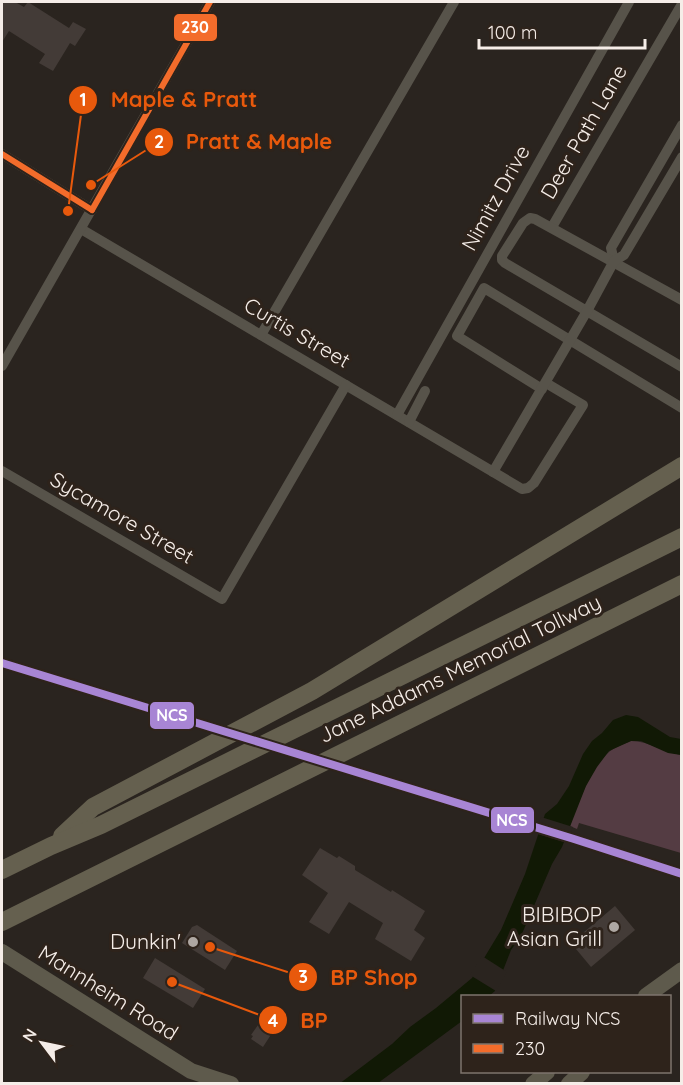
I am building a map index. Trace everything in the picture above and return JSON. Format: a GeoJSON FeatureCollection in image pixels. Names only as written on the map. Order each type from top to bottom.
{"type":"FeatureCollection","features":[{"type":"Feature","properties":{"kind":"highway","name":"Jane Addams Memorial Tollway"},"geometry":{"type":"LineString","coordinates":[[51,846],[93,807],[312,691],[681,466]]}},
{"type":"Feature","properties":{"kind":"highway","name":"Jane Addams Memorial Tollway"},"geometry":{"type":"LineString","coordinates":[[2,870],[101,825],[681,537]]}},
{"type":"Feature","properties":{"kind":"highway","name":"Jane Addams Memorial Tollway"},"geometry":{"type":"LineString","coordinates":[[10,918],[681,584]]}},
{"type":"Feature","properties":{"kind":"main road","name":"Mannheim Road"},"geometry":{"type":"LineString","coordinates":[[2,952],[196,1077],[231,1083]]}},
{"type":"Feature","properties":{"kind":"main road"},"geometry":{"type":"LineString","coordinates":[[647,995],[680,972]]}},
{"type":"Feature","properties":{"kind":"main road"},"geometry":{"type":"LineString","coordinates":[[657,995],[680,972]]}},
{"type":"Feature","properties":{"kind":"main road"},"geometry":{"type":"LineString","coordinates":[[532,1083],[544,1073]]}},
{"type":"Feature","properties":{"kind":"street"},"geometry":{"type":"LineString","coordinates":[[2,366],[210,2]]}},
{"type":"Feature","properties":{"kind":"street"},"geometry":{"type":"LineString","coordinates":[[261,335],[454,2]]}},
{"type":"Feature","properties":{"kind":"street","name":"Nimitz Drive"},"geometry":{"type":"LineString","coordinates":[[397,415],[629,2]]}},
{"type":"Feature","properties":{"kind":"street","name":"Deer Path Lane"},"geometry":{"type":"LineString","coordinates":[[587,311],[502,260],[502,256],[523,223],[530,219],[535,219],[552,228],[681,4]]}},
{"type":"Feature","properties":{"kind":"street"},"geometry":{"type":"LineString","coordinates":[[614,261],[611,248],[681,125]]}},
{"type":"Feature","properties":{"kind":"street"},"geometry":{"type":"LineString","coordinates":[[2,154],[92,210]]}},
{"type":"Feature","properties":{"kind":"street"},"geometry":{"type":"LineString","coordinates":[[493,472],[614,261],[624,255],[681,157]]}},
{"type":"Feature","properties":{"kind":"street"},"geometry":{"type":"LineString","coordinates":[[552,228],[681,298]]}},
{"type":"Feature","properties":{"kind":"street","name":"Curtis Street"},"geometry":{"type":"LineString","coordinates":[[81,229],[522,489],[531,486],[583,405],[544,386]]}},
{"type":"Feature","properties":{"kind":"street"},"geometry":{"type":"LineString","coordinates":[[544,386],[457,336],[484,288],[681,408]]}},
{"type":"Feature","properties":{"kind":"street"},"geometry":{"type":"LineString","coordinates":[[587,311],[681,367]]}},
{"type":"Feature","properties":{"kind":"street","name":"Sycamore Street"},"geometry":{"type":"LineString","coordinates":[[2,471],[222,599],[346,385]]}},
{"type":"Feature","properties":{"kind":"street"},"geometry":{"type":"LineString","coordinates":[[409,422],[425,391]]}},
{"type":"Feature","properties":{"kind":"shaded area"},"geometry":{"type":"Polygon","coordinates":[[[626,715],[638,717],[670,737],[681,739],[681,755],[668,753],[641,741],[631,741],[609,751],[586,786],[562,847],[552,864],[521,936],[511,950],[495,991],[490,995],[461,995],[461,1022],[378,1083],[339,1084],[472,978],[501,930],[525,874],[545,814],[557,804],[569,786],[583,754],[592,741],[613,720],[626,715]]]}},
{"type":"Feature","properties":{"kind":"shaded area"},"geometry":{"type":"Polygon","coordinates":[[[631,741],[681,755],[681,853],[579,823],[577,829],[570,826],[591,776],[603,758],[611,750],[631,741]]]}},
{"type":"Feature","properties":{"kind":"pier"},"geometry":{"type":"Polygon","coordinates":[[[541,817],[573,827],[567,843],[535,833],[541,817]]]}},
{"type":"Feature","properties":{"kind":"pier"},"geometry":{"type":"Polygon","coordinates":[[[482,956],[507,972],[496,991],[470,975],[482,956]]]}},
{"type":"Feature","properties":{"kind":"building"},"geometry":{"type":"Polygon","coordinates":[[[2,2],[15,2],[24,7],[28,2],[69,28],[73,22],[86,29],[75,46],[70,43],[53,71],[39,63],[45,54],[9,31],[2,42],[2,2]]]}},
{"type":"Feature","properties":{"kind":"building"},"geometry":{"type":"Polygon","coordinates":[[[320,848],[337,858],[339,856],[355,866],[355,870],[425,911],[414,930],[425,938],[411,961],[375,939],[383,923],[349,902],[329,934],[309,922],[328,893],[302,875],[320,848]]]}},
{"type":"Feature","properties":{"kind":"building"},"geometry":{"type":"Polygon","coordinates":[[[615,906],[635,930],[591,967],[571,943],[615,906]]]}},
{"type":"Feature","properties":{"kind":"building"},"geometry":{"type":"Polygon","coordinates":[[[197,925],[237,951],[225,970],[182,943],[192,927],[197,925]]]}},
{"type":"Feature","properties":{"kind":"building"},"geometry":{"type":"Polygon","coordinates":[[[155,958],[205,989],[193,1008],[143,978],[155,958]]]}},
{"type":"Feature","properties":{"kind":"building"},"geometry":{"type":"Polygon","coordinates":[[[272,1005],[285,1013],[263,1047],[251,1039],[253,1036],[251,1035],[272,1005]]]}},
{"type":"Feature","properties":{"kind":"rail line","name":"NCS"},"geometry":{"type":"LineString","coordinates":[[2,663],[682,874]]}},
{"type":"Feature","properties":{"kind":"transit line","name":"230"},"geometry":{"type":"LineString","coordinates":[[92,210],[210,2]]}},
{"type":"Feature","properties":{"kind":"transit line","name":"230"},"geometry":{"type":"LineString","coordinates":[[2,154],[92,210]]}},
{"type":"Feature","properties":{"kind":"place","name":"Pratt & Maple"},"geometry":{"type":"Point","coordinates":[91,185]}},
{"type":"Feature","properties":{"kind":"place","name":"Maple & Pratt"},"geometry":{"type":"Point","coordinates":[68,211]}},
{"type":"Feature","properties":{"kind":"place","name":"BIBIBOP Asian Grill"},"geometry":{"type":"Point","coordinates":[614,927]}},
{"type":"Feature","properties":{"kind":"place","name":"Dunkin'"},"geometry":{"type":"Point","coordinates":[193,942]}},
{"type":"Feature","properties":{"kind":"place","name":"BP Shop"},"geometry":{"type":"Point","coordinates":[210,947]}},
{"type":"Feature","properties":{"kind":"place","name":"BP"},"geometry":{"type":"Point","coordinates":[172,982]}}]}
